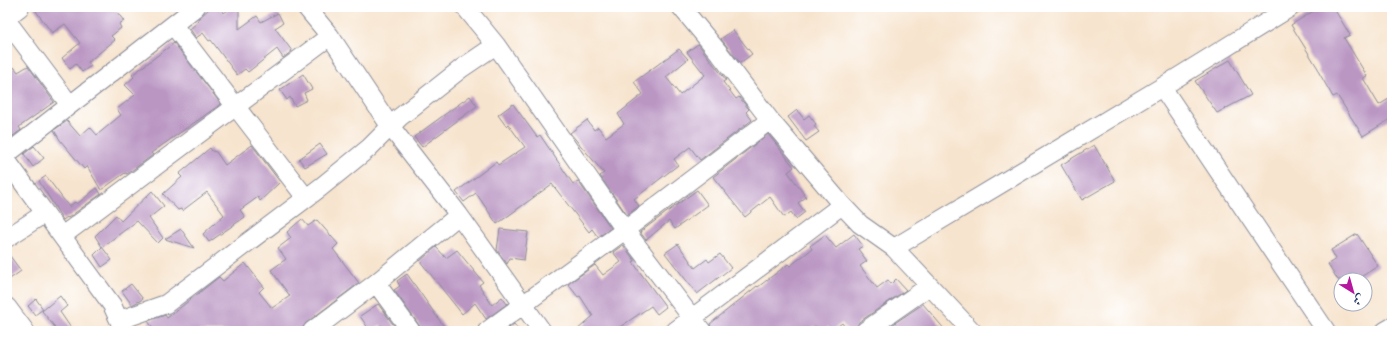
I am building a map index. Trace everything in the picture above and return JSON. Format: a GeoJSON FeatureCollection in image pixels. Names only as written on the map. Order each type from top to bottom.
{"type":"FeatureCollection","features":[{"type":"Feature","properties":{"kind":"street"},"geometry":{"type":"LineString","coordinates":[[7,17],[20,7]]}},
{"type":"Feature","properties":{"kind":"street"},"geometry":{"type":"LineString","coordinates":[[7,154],[196,7]]}},
{"type":"Feature","properties":{"kind":"street"},"geometry":{"type":"LineString","coordinates":[[306,7],[330,36],[390,126],[459,216],[542,331]]}},
{"type":"Feature","properties":{"kind":"street"},"geometry":{"type":"LineString","coordinates":[[465,7],[496,45],[625,230],[697,324]]}},
{"type":"Feature","properties":{"kind":"street"},"geometry":{"type":"LineString","coordinates":[[681,7],[720,54],[770,120],[842,205],[860,224],[894,248],[928,287],[972,331]]}},
{"type":"Feature","properties":{"kind":"street"},"geometry":{"type":"LineString","coordinates":[[894,248],[1162,87],[1291,7]]}},
{"type":"Feature","properties":{"kind":"street"},"geometry":{"type":"LineString","coordinates":[[7,21],[70,105]]}},
{"type":"Feature","properties":{"kind":"street"},"geometry":{"type":"LineString","coordinates":[[173,25],[306,198]]}},
{"type":"Feature","properties":{"kind":"street"},"geometry":{"type":"LineString","coordinates":[[62,236],[330,36]]}},
{"type":"Feature","properties":{"kind":"street"},"geometry":{"type":"LineString","coordinates":[[7,161],[112,305],[122,326],[166,304],[306,198],[369,148],[400,117],[462,68],[496,45]]}},
{"type":"Feature","properties":{"kind":"street"},"geometry":{"type":"LineString","coordinates":[[1162,87],[1326,331]]}},
{"type":"Feature","properties":{"kind":"street"},"geometry":{"type":"LineString","coordinates":[[487,331],[625,230],[770,120]]}},
{"type":"Feature","properties":{"kind":"street"},"geometry":{"type":"LineString","coordinates":[[675,331],[697,324],[842,205]]}},
{"type":"Feature","properties":{"kind":"street"},"geometry":{"type":"LineString","coordinates":[[7,238],[45,212]]}},
{"type":"Feature","properties":{"kind":"street"},"geometry":{"type":"LineString","coordinates":[[312,331],[376,283],[459,216]]}},
{"type":"Feature","properties":{"kind":"street"},"geometry":{"type":"LineString","coordinates":[[376,283],[410,331]]}},
{"type":"Feature","properties":{"kind":"street"},"geometry":{"type":"LineString","coordinates":[[865,331],[928,287]]}},
{"type":"Feature","properties":{"kind":"street"},"geometry":{"type":"LineString","coordinates":[[7,307],[24,331]]}},
{"type":"Feature","properties":{"kind":"street"},"geometry":{"type":"LineString","coordinates":[[1385,331],[1392,327]]}},
{"type":"Feature","properties":{"kind":"building"},"geometry":{"type":"Polygon","coordinates":[[[33,7],[113,7],[124,21],[119,24],[121,28],[111,36],[115,40],[88,62],[91,66],[82,72],[76,64],[70,69],[62,58],[80,43],[65,24],[52,33],[33,7]]]}},
{"type":"Feature","properties":{"kind":"building"},"geometry":{"type":"Polygon","coordinates":[[[211,7],[220,7],[224,13],[232,7],[236,7],[239,11],[239,29],[257,16],[261,22],[278,13],[283,23],[275,28],[292,51],[283,58],[277,49],[248,72],[245,69],[237,75],[211,40],[209,41],[203,33],[196,38],[190,29],[211,7]]]}},
{"type":"Feature","properties":{"kind":"building"},"geometry":{"type":"Polygon","coordinates":[[[1320,7],[1333,7],[1350,35],[1344,38],[1367,76],[1363,78],[1379,105],[1392,97],[1392,118],[1363,136],[1337,95],[1333,97],[1318,71],[1319,70],[1291,25],[1320,7]]]}},
{"type":"Feature","properties":{"kind":"building"},"geometry":{"type":"Polygon","coordinates":[[[733,30],[752,54],[740,63],[721,39],[733,30]]]}},
{"type":"Feature","properties":{"kind":"building"},"geometry":{"type":"Polygon","coordinates":[[[174,43],[221,104],[151,153],[153,155],[127,174],[125,173],[101,190],[87,166],[84,169],[60,140],[54,130],[67,121],[80,136],[90,127],[97,135],[121,115],[117,109],[135,95],[125,85],[134,77],[132,75],[174,43]]]}},
{"type":"Feature","properties":{"kind":"building"},"geometry":{"type":"Polygon","coordinates":[[[698,44],[726,80],[723,82],[736,99],[739,97],[749,109],[746,112],[752,120],[700,160],[690,147],[674,159],[678,165],[634,199],[639,206],[627,215],[600,176],[604,173],[570,133],[587,120],[594,130],[598,127],[606,137],[624,124],[618,114],[643,94],[634,82],[679,49],[688,59],[666,77],[680,95],[705,75],[687,52],[698,44]]]}},
{"type":"Feature","properties":{"kind":"building"},"geometry":{"type":"Polygon","coordinates":[[[1230,60],[1251,95],[1217,113],[1195,81],[1230,60]]]}},
{"type":"Feature","properties":{"kind":"building"},"geometry":{"type":"Polygon","coordinates":[[[28,66],[54,102],[19,127],[21,130],[13,136],[10,133],[7,135],[7,75],[14,67],[18,72],[28,66]]]}},
{"type":"Feature","properties":{"kind":"building"},"geometry":{"type":"Polygon","coordinates":[[[303,74],[312,89],[304,93],[307,100],[295,106],[290,97],[287,100],[280,90],[303,74]]]}},
{"type":"Feature","properties":{"kind":"building"},"geometry":{"type":"Polygon","coordinates":[[[470,96],[477,106],[422,147],[414,137],[470,96]]]}},
{"type":"Feature","properties":{"kind":"building"},"geometry":{"type":"Polygon","coordinates":[[[513,104],[537,137],[540,135],[573,184],[578,181],[611,228],[598,237],[592,229],[589,232],[552,184],[497,224],[476,193],[464,202],[456,192],[496,162],[498,165],[525,147],[508,124],[506,126],[498,115],[513,104]]]}},
{"type":"Feature","properties":{"kind":"building"},"geometry":{"type":"Polygon","coordinates":[[[797,110],[804,119],[809,115],[816,124],[814,126],[819,132],[806,141],[788,117],[797,110]]]}},
{"type":"Feature","properties":{"kind":"building"},"geometry":{"type":"Polygon","coordinates":[[[768,134],[794,167],[788,172],[806,197],[798,203],[805,212],[796,219],[791,212],[784,217],[770,197],[745,217],[713,177],[768,134]]]}},
{"type":"Feature","properties":{"kind":"building"},"geometry":{"type":"Polygon","coordinates":[[[320,144],[327,154],[305,167],[299,159],[320,144]]]}},
{"type":"Feature","properties":{"kind":"building"},"geometry":{"type":"Polygon","coordinates":[[[252,145],[280,182],[260,201],[258,197],[240,210],[245,217],[209,242],[203,234],[224,215],[207,192],[182,211],[181,209],[178,210],[163,194],[182,177],[179,174],[210,148],[212,151],[216,152],[225,165],[252,145]]]}},
{"type":"Feature","properties":{"kind":"building"},"geometry":{"type":"Polygon","coordinates":[[[1094,145],[1115,181],[1082,200],[1061,165],[1094,145]]]}},
{"type":"Feature","properties":{"kind":"building"},"geometry":{"type":"Polygon","coordinates":[[[34,146],[44,158],[33,167],[24,154],[34,146]]]}},
{"type":"Feature","properties":{"kind":"building"},"geometry":{"type":"Polygon","coordinates":[[[46,176],[69,207],[75,202],[77,204],[97,188],[101,194],[63,220],[39,181],[46,176]]]}},
{"type":"Feature","properties":{"kind":"building"},"geometry":{"type":"Polygon","coordinates":[[[697,190],[708,205],[675,229],[669,221],[646,240],[640,232],[697,190]]]}},
{"type":"Feature","properties":{"kind":"building"},"geometry":{"type":"Polygon","coordinates":[[[152,191],[164,206],[149,218],[163,238],[158,243],[137,221],[102,247],[95,236],[116,215],[121,221],[152,191]]]}},
{"type":"Feature","properties":{"kind":"building"},"geometry":{"type":"Polygon","coordinates":[[[302,219],[308,226],[317,220],[338,244],[333,249],[359,283],[306,323],[301,331],[155,331],[148,321],[165,315],[167,318],[219,277],[223,281],[245,263],[264,287],[259,292],[272,308],[290,296],[271,270],[286,259],[278,248],[291,238],[287,232],[302,219]]]}},
{"type":"Feature","properties":{"kind":"building"},"geometry":{"type":"Polygon","coordinates":[[[181,229],[194,248],[165,239],[181,229]]]}},
{"type":"Feature","properties":{"kind":"building"},"geometry":{"type":"Polygon","coordinates":[[[500,229],[528,232],[524,260],[510,258],[507,264],[497,250],[500,229]]]}},
{"type":"Feature","properties":{"kind":"building"},"geometry":{"type":"Polygon","coordinates":[[[854,234],[863,246],[858,249],[867,261],[860,266],[877,288],[888,280],[891,284],[896,279],[906,290],[859,322],[855,331],[848,331],[842,323],[831,331],[828,327],[822,331],[819,331],[815,326],[808,331],[712,331],[710,324],[757,286],[758,287],[788,264],[790,266],[812,249],[810,246],[825,235],[836,248],[854,234]]]}},
{"type":"Feature","properties":{"kind":"building"},"geometry":{"type":"Polygon","coordinates":[[[1357,234],[1378,266],[1369,272],[1333,272],[1328,264],[1336,259],[1331,250],[1357,234]]]}},
{"type":"Feature","properties":{"kind":"building"},"geometry":{"type":"Polygon","coordinates":[[[678,244],[695,268],[707,259],[709,262],[720,254],[731,268],[697,294],[665,253],[678,244]]]}},
{"type":"Feature","properties":{"kind":"building"},"geometry":{"type":"Polygon","coordinates":[[[623,245],[635,261],[633,262],[639,271],[666,307],[657,314],[651,306],[614,331],[576,331],[593,316],[580,296],[578,297],[568,284],[595,265],[603,275],[621,262],[613,252],[623,245]]]}},
{"type":"Feature","properties":{"kind":"building"},"geometry":{"type":"Polygon","coordinates":[[[102,247],[112,260],[102,267],[94,255],[102,247]]]}},
{"type":"Feature","properties":{"kind":"building"},"geometry":{"type":"Polygon","coordinates":[[[436,247],[446,258],[457,250],[483,282],[479,285],[492,305],[502,297],[507,304],[486,319],[475,303],[462,314],[420,261],[436,247]]]}},
{"type":"Feature","properties":{"kind":"building"},"geometry":{"type":"Polygon","coordinates":[[[7,252],[21,271],[7,281],[7,252]]]}},
{"type":"Feature","properties":{"kind":"building"},"geometry":{"type":"Polygon","coordinates":[[[407,274],[447,331],[421,331],[419,325],[394,290],[400,286],[397,281],[407,274]]]}},
{"type":"Feature","properties":{"kind":"building"},"geometry":{"type":"Polygon","coordinates":[[[131,284],[143,299],[132,305],[122,291],[131,284]]]}},
{"type":"Feature","properties":{"kind":"building"},"geometry":{"type":"Polygon","coordinates":[[[60,296],[67,306],[60,312],[73,331],[58,331],[42,311],[60,296]]]}},
{"type":"Feature","properties":{"kind":"building"},"geometry":{"type":"Polygon","coordinates":[[[36,299],[43,309],[35,315],[28,306],[36,299]]]}},
{"type":"Feature","properties":{"kind":"building"},"geometry":{"type":"Polygon","coordinates":[[[378,304],[398,331],[386,331],[381,325],[370,331],[360,316],[378,304]]]}},
{"type":"Feature","properties":{"kind":"building"},"geometry":{"type":"Polygon","coordinates":[[[923,304],[946,331],[883,331],[923,304]]]}},
{"type":"Feature","properties":{"kind":"building"},"geometry":{"type":"Polygon","coordinates":[[[514,324],[520,331],[505,331],[514,324]]]}}]}
